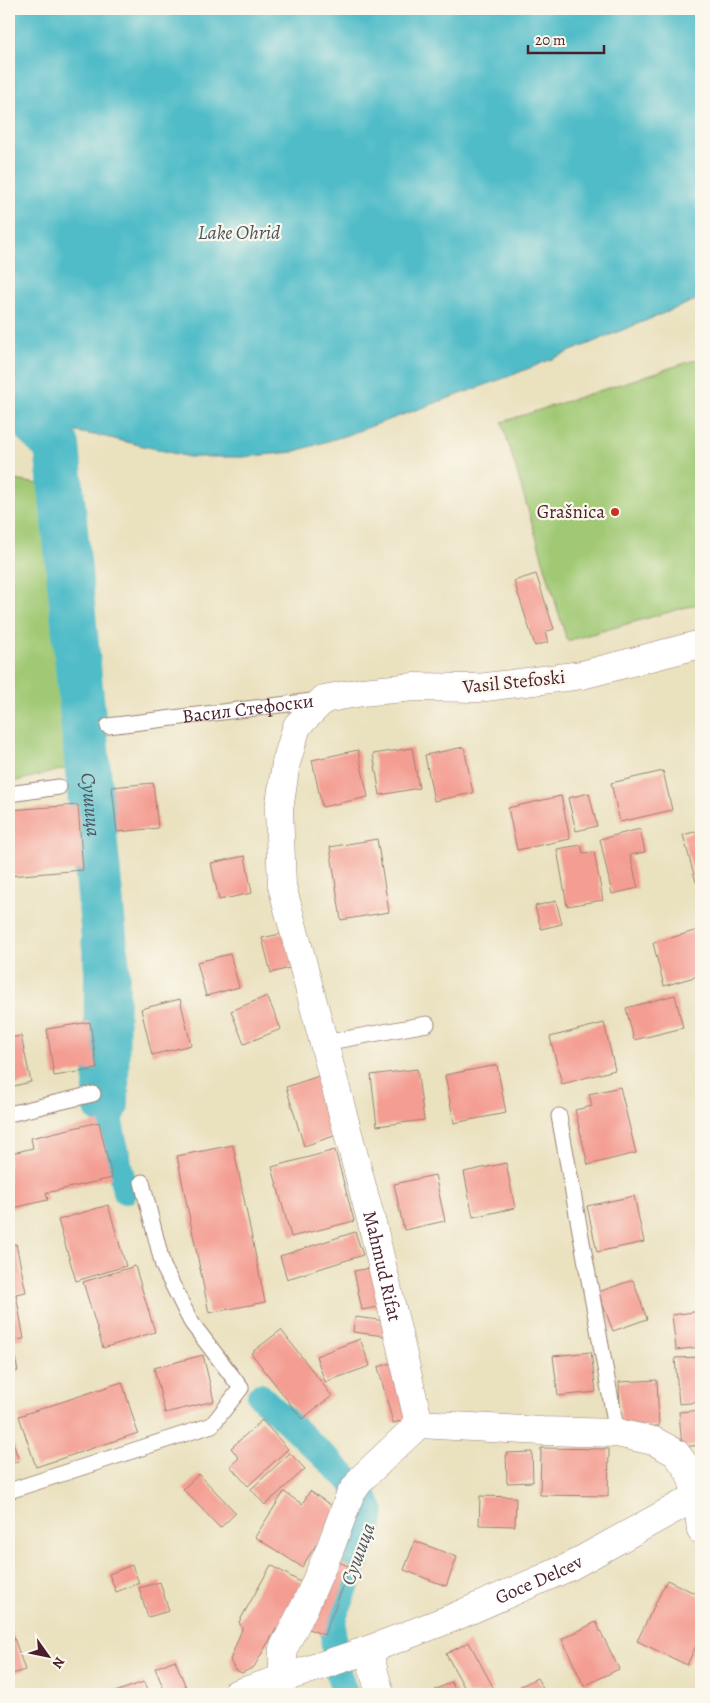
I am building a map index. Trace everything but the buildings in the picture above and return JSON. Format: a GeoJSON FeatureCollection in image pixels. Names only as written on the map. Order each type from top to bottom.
{"type":"FeatureCollection","features":[{"type":"Feature","properties":{"kind":"street","name":"Vasil Stefoski"},"geometry":{"type":"LineString","coordinates":[[324,699],[362,692],[414,687],[478,688],[582,675],[701,644]]}},
{"type":"Feature","properties":{"kind":"street","name":"Васил Стефоски"},"geometry":{"type":"LineString","coordinates":[[279,810],[286,763],[297,726],[324,699]]}},
{"type":"Feature","properties":{"kind":"street","name":"Mahmud Rifat"},"geometry":{"type":"LineString","coordinates":[[279,810],[282,886],[374,1231],[419,1424]]}},
{"type":"Feature","properties":{"kind":"street"},"geometry":{"type":"LineString","coordinates":[[236,1694],[283,1679],[284,1649],[316,1582],[356,1487],[419,1424],[618,1433],[654,1441],[676,1453],[689,1471],[699,1495],[701,1530]]}},
{"type":"Feature","properties":{"kind":"street","name":"Goce Delcev"},"geometry":{"type":"LineString","coordinates":[[283,1679],[368,1650],[452,1618],[569,1566],[699,1495]]}},
{"type":"Feature","properties":{"kind":"street"},"geometry":{"type":"LineString","coordinates":[[368,1650],[380,1694]]}},
{"type":"Feature","properties":{"kind":"lane","name":"Васил Стефоски"},"geometry":{"type":"LineString","coordinates":[[108,726],[324,699]]}},
{"type":"Feature","properties":{"kind":"lane"},"geometry":{"type":"LineString","coordinates":[[9,794],[59,787]]}},
{"type":"Feature","properties":{"kind":"lane"},"geometry":{"type":"LineString","coordinates":[[324,1043],[427,1024]]}},
{"type":"Feature","properties":{"kind":"lane"},"geometry":{"type":"LineString","coordinates":[[9,1114],[93,1094]]}},
{"type":"Feature","properties":{"kind":"lane"},"geometry":{"type":"LineString","coordinates":[[559,1116],[618,1433]]}},
{"type":"Feature","properties":{"kind":"lane"},"geometry":{"type":"LineString","coordinates":[[9,1491],[212,1425],[241,1388],[191,1322],[163,1266],[142,1182]]}},
{"type":"Feature","properties":{"kind":"green space","name":"Grašnica"},"geometry":{"type":"Polygon","coordinates":[[[701,358],[701,603],[567,641],[502,422],[701,358]]]}},
{"type":"Feature","properties":{"kind":"green space"},"geometry":{"type":"Polygon","coordinates":[[[9,479],[51,486],[68,768],[9,783],[9,479]]]}},
{"type":"Feature","properties":{"kind":"water","name":"Lake Ohrid"},"geometry":{"type":"Polygon","coordinates":[[[9,9],[701,9],[701,298],[510,376],[347,435],[293,452],[243,457],[189,457],[106,437],[36,425],[9,424],[9,9]]]}},
{"type":"Feature","properties":{"kind":"waterway","name":"Сушица"},"geometry":{"type":"LineString","coordinates":[[36,425],[57,446],[107,969],[106,1104]]}},
{"type":"Feature","properties":{"kind":"waterway","name":"Сушица"},"geometry":{"type":"LineString","coordinates":[[106,1104],[125,1191]]}},
{"type":"Feature","properties":{"kind":"waterway","name":"Сушица"},"geometry":{"type":"LineString","coordinates":[[260,1396],[363,1493],[372,1512],[369,1530],[334,1617],[335,1656],[339,1677],[346,1694]]}},
{"type":"Feature","properties":{"kind":"place","name":"Grašnica"},"geometry":{"type":"Point","coordinates":[615,512]}}]}
